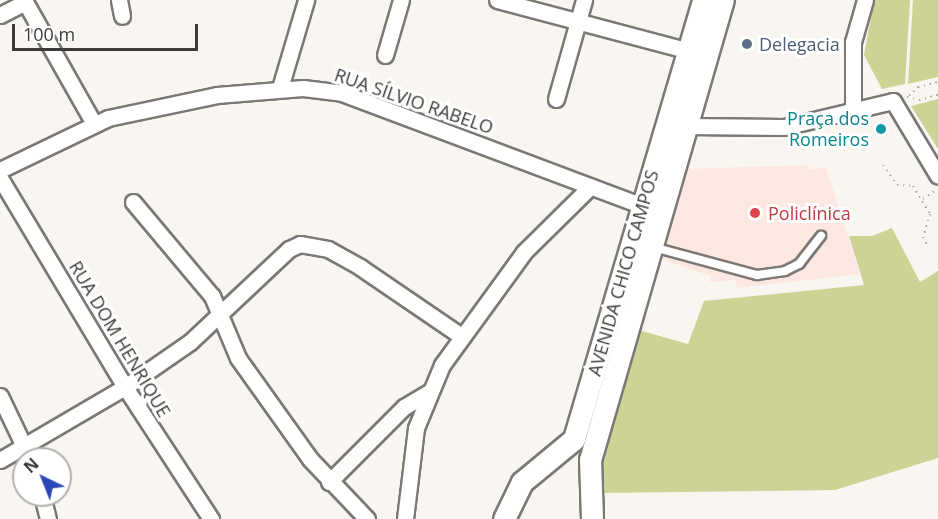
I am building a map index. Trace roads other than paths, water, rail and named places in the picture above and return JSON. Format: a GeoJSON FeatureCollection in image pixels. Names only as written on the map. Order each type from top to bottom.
{"type":"FeatureCollection","features":[{"type":"Feature","properties":{"kind":"street"},"geometry":{"type":"LineString","coordinates":[[119,0],[122,16]]}},
{"type":"Feature","properties":{"kind":"street"},"geometry":{"type":"LineString","coordinates":[[280,88],[306,0]]}},
{"type":"Feature","properties":{"kind":"street"},"geometry":{"type":"LineString","coordinates":[[385,56],[401,0]]}},
{"type":"Feature","properties":{"kind":"street"},"geometry":{"type":"LineString","coordinates":[[497,0],[698,53]]}},
{"type":"Feature","properties":{"kind":"street"},"geometry":{"type":"LineString","coordinates":[[556,99],[584,0]]}},
{"type":"Feature","properties":{"kind":"street","name":"AVENIDA CHICO CAMPOS"},"geometry":{"type":"LineString","coordinates":[[504,519],[522,482],[574,439],[623,310],[651,246],[687,126],[703,0]]}},
{"type":"Feature","properties":{"kind":"street","name":"AVENIDA CHICO CAMPOS"},"geometry":{"type":"LineString","coordinates":[[592,519],[589,492],[590,460],[623,310],[642,206],[698,53],[723,0]]}},
{"type":"Feature","properties":{"kind":"street"},"geometry":{"type":"LineString","coordinates":[[853,111],[853,42],[865,0]]}},
{"type":"Feature","properties":{"kind":"street"},"geometry":{"type":"LineString","coordinates":[[0,15],[25,1],[93,122]]}},
{"type":"Feature","properties":{"kind":"street","name":"RUA SÍLVIO RABELO"},"geometry":{"type":"LineString","coordinates":[[0,170],[93,122],[217,95],[280,88],[342,93],[642,206]]}},
{"type":"Feature","properties":{"kind":"street"},"geometry":{"type":"LineString","coordinates":[[687,126],[784,127],[893,101],[938,176]]}},
{"type":"Feature","properties":{"kind":"street","name":"RUA DOM HENRIQUE"},"geometry":{"type":"LineString","coordinates":[[0,178],[125,387],[211,519]]}},
{"type":"Feature","properties":{"kind":"street"},"geometry":{"type":"LineString","coordinates":[[405,519],[416,428],[429,392],[461,336],[536,237],[590,187]]}},
{"type":"Feature","properties":{"kind":"street"},"geometry":{"type":"LineString","coordinates":[[133,202],[212,296],[238,358],[329,482],[367,519]]}},
{"type":"Feature","properties":{"kind":"street"},"geometry":{"type":"LineString","coordinates":[[35,447],[125,387],[220,318],[273,264],[300,244],[328,249],[461,336]]}},
{"type":"Feature","properties":{"kind":"street"},"geometry":{"type":"LineString","coordinates":[[329,482],[404,407],[429,392]]}},
{"type":"Feature","properties":{"kind":"street"},"geometry":{"type":"LineString","coordinates":[[0,396],[26,447]]}},
{"type":"Feature","properties":{"kind":"lane"},"geometry":{"type":"LineString","coordinates":[[651,246],[691,260],[757,275],[785,272],[800,264],[821,236]]}},
{"type":"Feature","properties":{"kind":"place","name":"Delegacia"},"geometry":{"type":"Point","coordinates":[747,44]}},
{"type":"Feature","properties":{"kind":"place","name":"Praça dos Romeiros"},"geometry":{"type":"Point","coordinates":[881,129]}},
{"type":"Feature","properties":{"kind":"place","name":"Policlínica"},"geometry":{"type":"Point","coordinates":[755,213]}}]}
